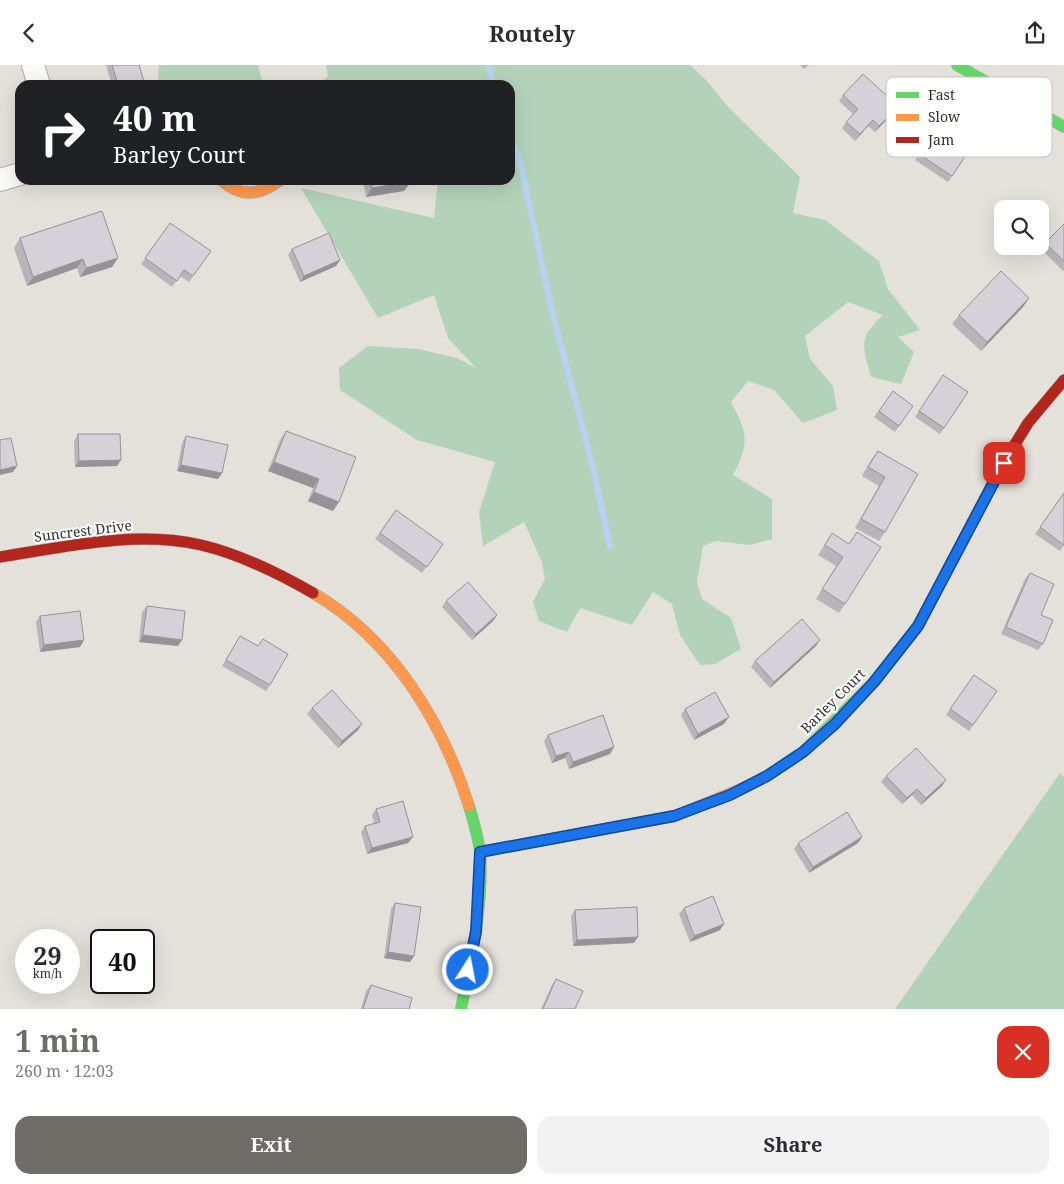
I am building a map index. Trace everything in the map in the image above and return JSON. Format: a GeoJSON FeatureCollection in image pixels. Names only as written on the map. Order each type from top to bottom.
{"type":"FeatureCollection","features":[{"type":"Feature","properties":{"kind":"street"},"geometry":{"type":"LineString","coordinates":[[33,65],[38,80]]}},
{"type":"Feature","properties":{"kind":"street"},"geometry":{"type":"LineString","coordinates":[[957,65],[978,77]]}},
{"type":"Feature","properties":{"kind":"street"},"geometry":{"type":"LineString","coordinates":[[1052,120],[1064,127]]}},
{"type":"Feature","properties":{"kind":"street"},"geometry":{"type":"LineString","coordinates":[[0,180],[15,176]]}},
{"type":"Feature","properties":{"kind":"street"},"geometry":{"type":"LineString","coordinates":[[227,185],[237,193],[249,195],[261,193],[274,185]]}},
{"type":"Feature","properties":{"kind":"street","name":"Barley Court"},"geometry":{"type":"LineString","coordinates":[[480,852],[674,816],[730,795],[767,776],[803,752],[835,724],[874,682],[918,626],[1004,463],[1028,423],[1064,380]]}},
{"type":"Feature","properties":{"kind":"street","name":"Suncrest Drive"},"geometry":{"type":"LineString","coordinates":[[0,557],[112,540],[152,539],[198,544],[253,562],[304,586],[375,642],[406,677],[432,714],[450,746],[464,787],[480,852],[476,932],[461,1009]]}},
{"type":"Feature","properties":{"kind":"green space"},"geometry":{"type":"Polygon","coordinates":[[[159,65],[258,65],[262,80],[158,80],[159,65]]]}},
{"type":"Feature","properties":{"kind":"green space"},"geometry":{"type":"Polygon","coordinates":[[[326,65],[690,65],[706,80],[730,109],[800,177],[793,213],[825,220],[879,261],[888,289],[920,330],[898,337],[914,352],[901,384],[871,377],[866,358],[864,343],[866,337],[869,330],[883,315],[848,302],[805,336],[810,359],[833,386],[837,410],[803,423],[774,390],[748,381],[731,402],[741,422],[745,438],[742,454],[733,475],[772,499],[772,539],[750,545],[716,541],[703,546],[697,582],[702,599],[731,618],[741,649],[715,664],[700,665],[680,635],[672,604],[653,592],[632,625],[580,608],[567,632],[539,621],[533,602],[545,579],[542,562],[524,522],[483,546],[479,512],[495,462],[417,440],[340,390],[339,368],[368,346],[418,349],[457,358],[476,368],[448,338],[434,295],[378,318],[301,188],[434,218],[437,185],[515,185],[515,80],[324,80],[328,76],[326,65]]]}},
{"type":"Feature","properties":{"kind":"green space"},"geometry":{"type":"Polygon","coordinates":[[[1060,773],[1064,777],[1064,1009],[895,1009],[1060,773]]]}},
{"type":"Feature","properties":{"kind":"building"},"geometry":{"type":"Polygon","coordinates":[[[112,65],[139,65],[144,80],[116,80],[112,65]]]}},
{"type":"Feature","properties":{"kind":"building"},"geometry":{"type":"Polygon","coordinates":[[[863,74],[886,95],[886,119],[879,126],[873,120],[860,134],[846,122],[858,109],[843,95],[863,74]]]}},
{"type":"Feature","properties":{"kind":"building"},"geometry":{"type":"Polygon","coordinates":[[[924,157],[965,157],[952,176],[924,157]]]}},
{"type":"Feature","properties":{"kind":"building"},"geometry":{"type":"Polygon","coordinates":[[[372,185],[392,185],[372,188],[372,185]]]}},
{"type":"Feature","properties":{"kind":"building"},"geometry":{"type":"Polygon","coordinates":[[[102,211],[118,258],[86,268],[83,259],[33,277],[20,238],[102,211]]]}},
{"type":"Feature","properties":{"kind":"building"},"geometry":{"type":"Polygon","coordinates":[[[170,223],[211,251],[193,276],[184,270],[177,281],[145,258],[170,223]]]}},
{"type":"Feature","properties":{"kind":"building"},"geometry":{"type":"Polygon","coordinates":[[[1064,224],[1064,261],[1049,247],[1049,239],[1064,224]]]}},
{"type":"Feature","properties":{"kind":"building"},"geometry":{"type":"Polygon","coordinates":[[[329,233],[340,260],[304,276],[292,249],[329,233]]]}},
{"type":"Feature","properties":{"kind":"building"},"geometry":{"type":"Polygon","coordinates":[[[1001,271],[1029,298],[987,342],[959,315],[1001,271]]]}},
{"type":"Feature","properties":{"kind":"building"},"geometry":{"type":"Polygon","coordinates":[[[943,375],[968,392],[944,428],[919,411],[943,375]]]}},
{"type":"Feature","properties":{"kind":"building"},"geometry":{"type":"Polygon","coordinates":[[[893,391],[913,406],[899,426],[879,411],[893,391]]]}},
{"type":"Feature","properties":{"kind":"building"},"geometry":{"type":"Polygon","coordinates":[[[286,431],[356,457],[339,502],[314,492],[319,479],[274,462],[286,431]]]}},
{"type":"Feature","properties":{"kind":"building"},"geometry":{"type":"Polygon","coordinates":[[[78,434],[120,434],[121,460],[79,461],[78,434]]]}},
{"type":"Feature","properties":{"kind":"building"},"geometry":{"type":"Polygon","coordinates":[[[186,436],[228,445],[222,473],[181,465],[186,436]]]}},
{"type":"Feature","properties":{"kind":"building"},"geometry":{"type":"Polygon","coordinates":[[[11,438],[17,466],[0,470],[0,440],[11,438]]]}},
{"type":"Feature","properties":{"kind":"building"},"geometry":{"type":"Polygon","coordinates":[[[878,451],[918,474],[885,532],[861,519],[885,477],[868,467],[878,451]]]}},
{"type":"Feature","properties":{"kind":"building"},"geometry":{"type":"Polygon","coordinates":[[[1064,493],[1064,545],[1040,527],[1064,493]]]}},
{"type":"Feature","properties":{"kind":"building"},"geometry":{"type":"Polygon","coordinates":[[[396,510],[443,544],[427,567],[380,533],[396,510]]]}},
{"type":"Feature","properties":{"kind":"building"},"geometry":{"type":"Polygon","coordinates":[[[857,532],[881,547],[845,604],[822,589],[843,557],[825,545],[832,533],[849,544],[857,532]]]}},
{"type":"Feature","properties":{"kind":"building"},"geometry":{"type":"Polygon","coordinates":[[[1030,573],[1054,584],[1041,615],[1053,620],[1043,644],[1006,627],[1030,573]]]}},
{"type":"Feature","properties":{"kind":"building"},"geometry":{"type":"Polygon","coordinates":[[[468,582],[497,615],[476,634],[446,601],[468,582]]]}},
{"type":"Feature","properties":{"kind":"building"},"geometry":{"type":"Polygon","coordinates":[[[147,606],[185,611],[182,640],[143,635],[147,606]]]}},
{"type":"Feature","properties":{"kind":"building"},"geometry":{"type":"Polygon","coordinates":[[[80,611],[84,640],[44,645],[40,616],[80,611]]]}},
{"type":"Feature","properties":{"kind":"building"},"geometry":{"type":"Polygon","coordinates":[[[802,619],[820,640],[774,682],[755,661],[802,619]]]}},
{"type":"Feature","properties":{"kind":"building"},"geometry":{"type":"Polygon","coordinates":[[[240,636],[258,646],[263,639],[288,654],[270,685],[226,660],[240,636]]]}},
{"type":"Feature","properties":{"kind":"building"},"geometry":{"type":"Polygon","coordinates":[[[974,675],[997,691],[973,725],[950,709],[974,675]]]}},
{"type":"Feature","properties":{"kind":"building"},"geometry":{"type":"Polygon","coordinates":[[[332,690],[362,724],[342,741],[312,708],[332,690]]]}},
{"type":"Feature","properties":{"kind":"building"},"geometry":{"type":"Polygon","coordinates":[[[715,692],[729,717],[698,734],[685,709],[715,692]]]}},
{"type":"Feature","properties":{"kind":"building"},"geometry":{"type":"Polygon","coordinates":[[[603,715],[614,747],[573,762],[569,752],[556,756],[548,735],[603,715]]]}},
{"type":"Feature","properties":{"kind":"building"},"geometry":{"type":"Polygon","coordinates":[[[916,748],[946,780],[926,798],[917,789],[907,798],[886,776],[916,748]]]}},
{"type":"Feature","properties":{"kind":"building"},"geometry":{"type":"Polygon","coordinates":[[[403,801],[413,837],[372,848],[365,826],[380,822],[376,809],[403,801]]]}},
{"type":"Feature","properties":{"kind":"building"},"geometry":{"type":"Polygon","coordinates":[[[847,812],[862,837],[813,867],[798,843],[847,812]]]}},
{"type":"Feature","properties":{"kind":"building"},"geometry":{"type":"Polygon","coordinates":[[[713,896],[724,924],[694,936],[684,908],[713,896]]]}},
{"type":"Feature","properties":{"kind":"building"},"geometry":{"type":"Polygon","coordinates":[[[395,903],[421,907],[414,956],[388,952],[395,903]]]}},
{"type":"Feature","properties":{"kind":"building"},"geometry":{"type":"Polygon","coordinates":[[[637,907],[638,937],[577,940],[575,910],[637,907]]]}},
{"type":"Feature","properties":{"kind":"building"},"geometry":{"type":"Polygon","coordinates":[[[556,979],[583,991],[575,1009],[543,1009],[556,979]]]}},
{"type":"Feature","properties":{"kind":"building"},"geometry":{"type":"Polygon","coordinates":[[[371,985],[412,998],[409,1009],[363,1009],[371,985]]]}},
{"type":"Feature","properties":{"kind":"waterway"},"geometry":{"type":"LineString","coordinates":[[488,65],[492,80]]}},
{"type":"Feature","properties":{"kind":"waterway"},"geometry":{"type":"LineString","coordinates":[[515,148],[521,165],[552,311],[593,467],[610,547]]}},
{"type":"Feature","properties":{"kind":"traffic: fast"},"geometry":{"type":"LineString","coordinates":[[957,65],[978,77]]}},
{"type":"Feature","properties":{"kind":"traffic: fast"},"geometry":{"type":"LineString","coordinates":[[1052,120],[1064,127]]}},
{"type":"Feature","properties":{"kind":"traffic: fast"},"geometry":{"type":"LineString","coordinates":[[741,789],[767,776],[803,752],[874,682],[918,626],[951,563]]}},
{"type":"Feature","properties":{"kind":"traffic: fast"},"geometry":{"type":"LineString","coordinates":[[461,1009],[476,930],[481,871],[477,834],[469,806]]}},
{"type":"Feature","properties":{"kind":"traffic: slow"},"geometry":{"type":"LineString","coordinates":[[227,185],[235,190],[250,193],[258,192],[273,185]]}},
{"type":"Feature","properties":{"kind":"traffic: slow"},"geometry":{"type":"LineString","coordinates":[[313,593],[341,612],[367,634],[390,658],[410,685],[429,713],[444,743],[458,774],[469,806]]}},
{"type":"Feature","properties":{"kind":"traffic: slow"},"geometry":{"type":"LineString","coordinates":[[480,852],[675,816],[741,789]]}},
{"type":"Feature","properties":{"kind":"traffic: jam"},"geometry":{"type":"LineString","coordinates":[[951,563],[1004,462],[1028,423],[1064,380]]}},
{"type":"Feature","properties":{"kind":"traffic: jam"},"geometry":{"type":"LineString","coordinates":[[0,557],[100,542],[151,539],[176,541],[201,545],[244,559],[272,571],[313,593]]}},
{"type":"Feature","properties":{"kind":"route"},"geometry":{"type":"LineString","coordinates":[[468,970],[476,932],[480,852],[674,816],[730,795],[767,776],[803,752],[835,724],[874,682],[918,626],[1004,463]]}}]}
